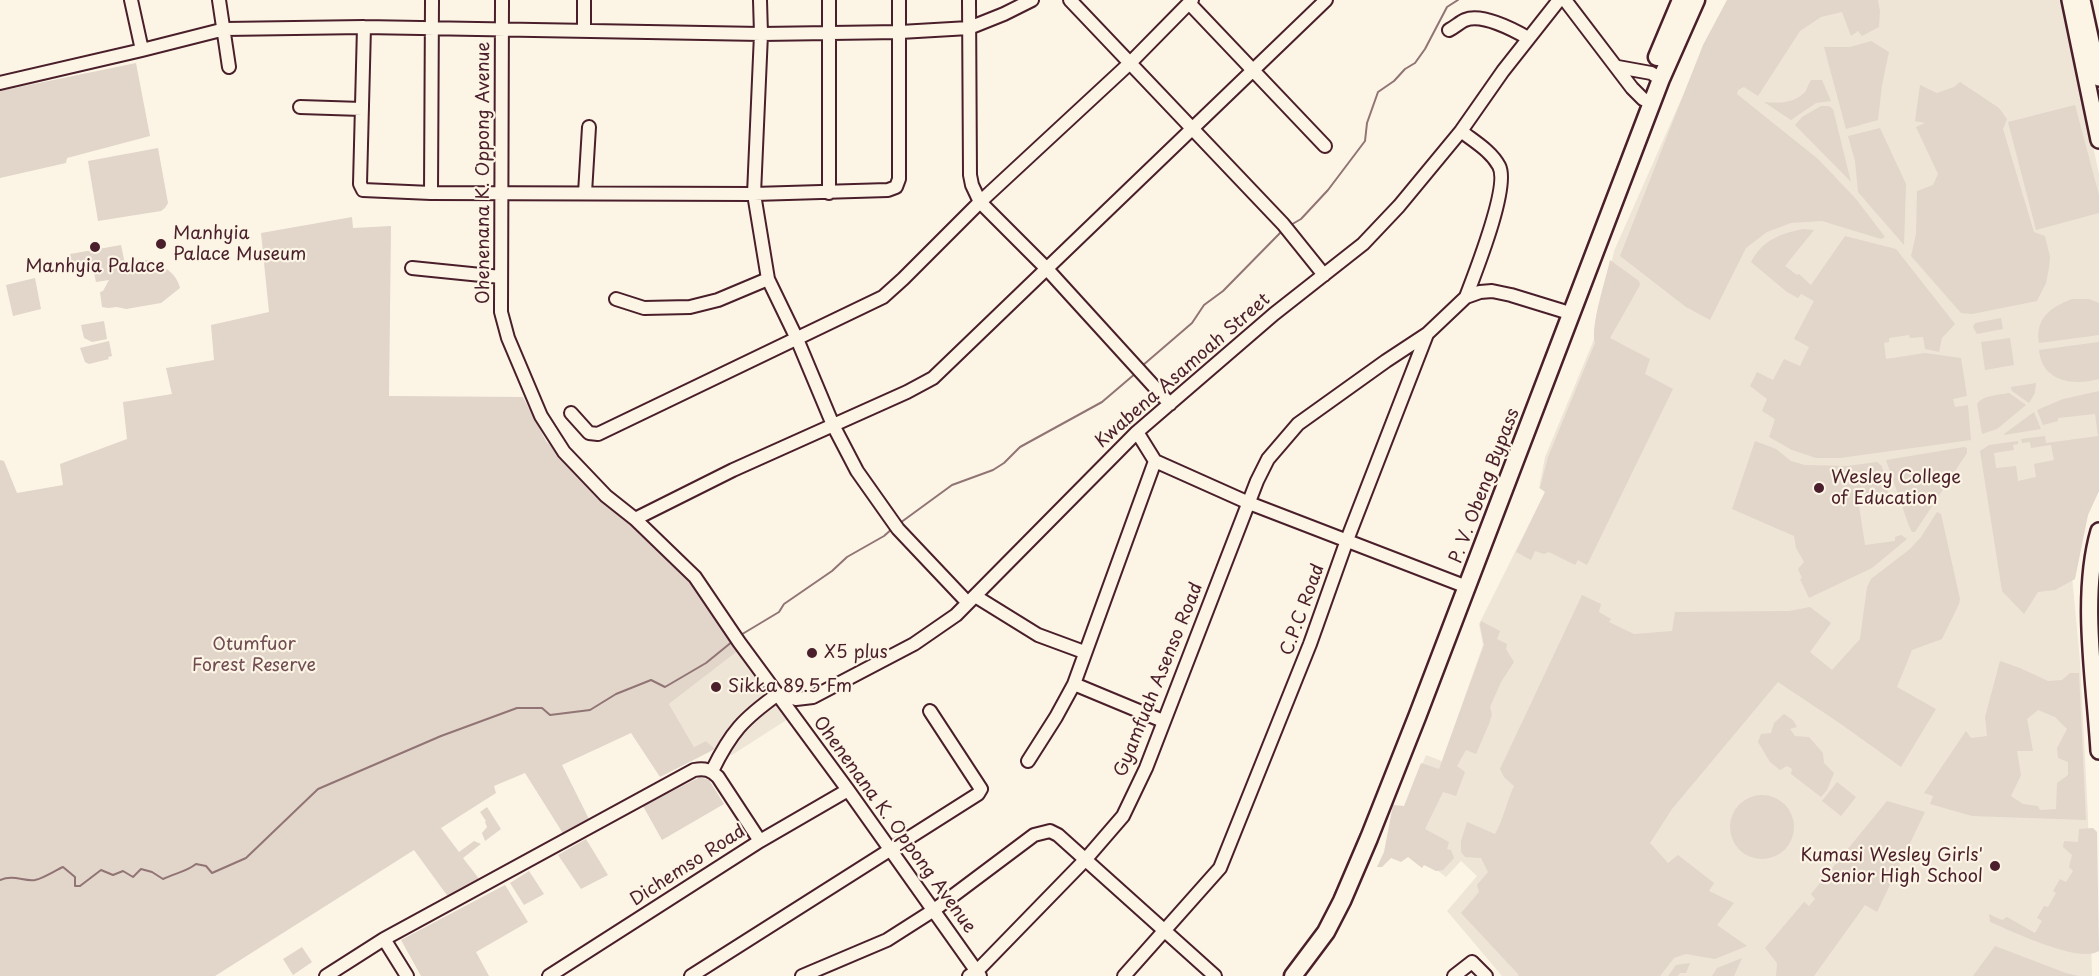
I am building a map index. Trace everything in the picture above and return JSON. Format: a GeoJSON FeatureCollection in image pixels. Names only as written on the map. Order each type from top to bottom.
{"type":"FeatureCollection","features":[{"type":"Feature","properties":{"kind":"highway","name":"P. V. Obeng Bypass"},"geometry":{"type":"LineString","coordinates":[[1280,976],[1310,939],[1333,896],[1463,585],[1648,101],[1681,0]]}},
{"type":"Feature","properties":{"kind":"highway","name":"P. V. Obeng Bypass"},"geometry":{"type":"LineString","coordinates":[[1656,76],[1696,0]]}},
{"type":"Feature","properties":{"kind":"highway","name":"P. V. Obeng Bypass"},"geometry":{"type":"LineString","coordinates":[[1293,976],[1326,932],[1342,901],[1418,717],[1463,585]]}},
{"type":"Feature","properties":{"kind":"main road"},"geometry":{"type":"LineString","coordinates":[[2070,0],[2099,140]]}},
{"type":"Feature","properties":{"kind":"main road"},"geometry":{"type":"LineString","coordinates":[[2082,0],[2099,78]]}},
{"type":"Feature","properties":{"kind":"main road"},"geometry":{"type":"LineString","coordinates":[[2099,531],[2091,568],[2091,619],[2099,751]]}},
{"type":"Feature","properties":{"kind":"street"},"geometry":{"type":"LineString","coordinates":[[131,0],[142,50]]}},
{"type":"Feature","properties":{"kind":"street"},"geometry":{"type":"LineString","coordinates":[[219,0],[230,67]]}},
{"type":"Feature","properties":{"kind":"street"},"geometry":{"type":"LineString","coordinates":[[431,193],[432,0]]}},
{"type":"Feature","properties":{"kind":"street","name":"Ohenenana K. Oppong Avenue"},"geometry":{"type":"LineString","coordinates":[[502,0],[501,312],[508,338],[550,432],[573,463],[695,577],[737,639],[934,910],[976,974]]}},
{"type":"Feature","properties":{"kind":"street"},"geometry":{"type":"LineString","coordinates":[[584,30],[585,0]]}},
{"type":"Feature","properties":{"kind":"street"},"geometry":{"type":"LineString","coordinates":[[760,0],[761,34],[754,194],[768,279],[797,339],[833,425],[857,471],[895,525],[972,599],[1038,635],[1084,652]]}},
{"type":"Feature","properties":{"kind":"street"},"geometry":{"type":"LineString","coordinates":[[829,0],[829,193]]}},
{"type":"Feature","properties":{"kind":"street"},"geometry":{"type":"LineString","coordinates":[[364,27],[360,188],[431,193],[829,193],[888,190],[896,187],[899,179],[899,0]]}},
{"type":"Feature","properties":{"kind":"street"},"geometry":{"type":"LineString","coordinates":[[969,0],[970,175],[980,202],[1047,270],[1170,404]]}},
{"type":"Feature","properties":{"kind":"street"},"geometry":{"type":"LineString","coordinates":[[0,82],[225,29],[364,27],[761,34],[900,32],[969,28],[1032,0]]}},
{"type":"Feature","properties":{"kind":"street"},"geometry":{"type":"LineString","coordinates":[[1070,0],[1286,228],[1324,275]]}},
{"type":"Feature","properties":{"kind":"street"},"geometry":{"type":"LineString","coordinates":[[635,519],[733,470],[933,378],[1326,0]]}},
{"type":"Feature","properties":{"kind":"street","name":"Kwabena Asamoah Street"},"geometry":{"type":"LineString","coordinates":[[778,694],[796,699],[813,697],[914,644],[956,615],[1137,432],[1274,314],[1363,244],[1399,206],[1461,131],[1528,38],[1559,0]]}},
{"type":"Feature","properties":{"kind":"street"},"geometry":{"type":"LineString","coordinates":[[1564,0],[1626,80],[1648,101]]}},
{"type":"Feature","properties":{"kind":"street"},"geometry":{"type":"LineString","coordinates":[[571,413],[589,433],[598,434],[883,297],[980,202],[1130,63],[1190,1],[1252,71],[1324,146]]}},
{"type":"Feature","properties":{"kind":"street"},"geometry":{"type":"LineString","coordinates":[[1449,30],[1468,18],[1482,19],[1510,28],[1528,38]]}},
{"type":"Feature","properties":{"kind":"street"},"geometry":{"type":"LineString","coordinates":[[1618,67],[1656,76]]}},
{"type":"Feature","properties":{"kind":"street"},"geometry":{"type":"LineString","coordinates":[[300,107],[362,110]]}},
{"type":"Feature","properties":{"kind":"street"},"geometry":{"type":"LineString","coordinates":[[585,193],[589,127]]}},
{"type":"Feature","properties":{"kind":"street"},"geometry":{"type":"LineString","coordinates":[[1461,131],[1490,154],[1501,168],[1502,185],[1495,213],[1466,297]]}},
{"type":"Feature","properties":{"kind":"street"},"geometry":{"type":"LineString","coordinates":[[412,268],[501,277]]}},
{"type":"Feature","properties":{"kind":"street"},"geometry":{"type":"LineString","coordinates":[[616,299],[644,308],[690,307],[718,300],[768,279]]}},
{"type":"Feature","properties":{"kind":"street"},"geometry":{"type":"LineString","coordinates":[[1466,297],[1492,291],[1567,312]]}},
{"type":"Feature","properties":{"kind":"street","name":"C.P.C Road"},"geometry":{"type":"LineString","coordinates":[[1124,976],[1220,868],[1310,644],[1347,540],[1427,334],[1466,297]]}},
{"type":"Feature","properties":{"kind":"street"},"geometry":{"type":"LineString","coordinates":[[1249,504],[1268,459],[1298,424],[1427,334]]}},
{"type":"Feature","properties":{"kind":"street"},"geometry":{"type":"LineString","coordinates":[[1137,432],[1155,461],[1249,504],[1463,585]]}},
{"type":"Feature","properties":{"kind":"street"},"geometry":{"type":"LineString","coordinates":[[1028,761],[1074,684],[1155,461]]}},
{"type":"Feature","properties":{"kind":"street","name":"Gyamfuah Asenso Road"},"geometry":{"type":"LineString","coordinates":[[976,974],[1085,860],[1123,816],[1146,768],[1249,504]]}},
{"type":"Feature","properties":{"kind":"street"},"geometry":{"type":"LineString","coordinates":[[1074,684],[1163,721]]}},
{"type":"Feature","properties":{"kind":"street"},"geometry":{"type":"LineString","coordinates":[[712,771],[729,739],[741,723],[778,694]]}},
{"type":"Feature","properties":{"kind":"street"},"geometry":{"type":"LineString","coordinates":[[691,976],[891,851],[980,792],[981,789],[930,711]]}},
{"type":"Feature","properties":{"kind":"street"},"geometry":{"type":"LineString","coordinates":[[326,976],[384,939],[694,770],[703,768],[712,771],[718,777],[760,841]]}},
{"type":"Feature","properties":{"kind":"street","name":"Dichemso Road"},"geometry":{"type":"LineString","coordinates":[[557,974],[760,841],[848,790]]}},
{"type":"Feature","properties":{"kind":"street"},"geometry":{"type":"LineString","coordinates":[[802,976],[887,940],[934,910],[1026,840],[1043,831],[1050,831],[1058,835],[1215,976]]}},
{"type":"Feature","properties":{"kind":"street"},"geometry":{"type":"LineString","coordinates":[[384,939],[407,976]]}},
{"type":"Feature","properties":{"kind":"street"},"geometry":{"type":"LineString","coordinates":[[1454,976],[1472,962],[1485,976]]}},
{"type":"Feature","properties":{"kind":"shaded area","name":"Wesley College of Education"},"geometry":{"type":"Polygon","coordinates":[[[1730,0],[2061,0],[2099,174],[2099,487],[2088,511],[2072,576],[2080,661],[2088,817],[2092,976],[1502,976],[1447,911],[1477,876],[1461,861],[1446,877],[1393,836],[1426,755],[1442,761],[1483,645],[1479,624],[1545,492],[1539,488],[1545,457],[1595,337],[1614,251],[1703,50],[1730,0]]]}},
{"type":"Feature","properties":{"kind":"shaded area"},"geometry":{"type":"Polygon","coordinates":[[[739,650],[788,719],[732,755],[715,749],[706,741],[694,747],[669,704],[739,650]]]}},
{"type":"Feature","properties":{"kind":"green space"},"geometry":{"type":"Polygon","coordinates":[[[1727,0],[1878,0],[1879,27],[1862,36],[1858,31],[1851,36],[1842,12],[1821,17],[1800,31],[1758,96],[1744,87],[1738,90],[1737,94],[1818,159],[1856,199],[1885,237],[1881,239],[1822,221],[1791,223],[1767,232],[1746,248],[1710,320],[1686,307],[1620,256],[1703,45],[1727,0]]]}},
{"type":"Feature","properties":{"kind":"green space"},"geometry":{"type":"Polygon","coordinates":[[[1871,41],[1889,52],[1878,120],[1846,129],[1824,47],[1850,47],[1871,41]]]}},
{"type":"Feature","properties":{"kind":"green space"},"geometry":{"type":"Polygon","coordinates":[[[136,63],[150,136],[67,158],[66,163],[0,178],[0,91],[136,63]]]}},
{"type":"Feature","properties":{"kind":"green space"},"geometry":{"type":"Polygon","coordinates":[[[1811,80],[1822,80],[1831,101],[1816,103],[1791,120],[1764,102],[1795,99],[1805,92],[1811,80]]]}},
{"type":"Feature","properties":{"kind":"green space"},"geometry":{"type":"Polygon","coordinates":[[[1960,82],[1999,108],[2007,119],[2003,129],[2034,232],[2045,236],[2050,257],[2046,283],[2037,301],[1972,314],[1961,313],[1911,256],[1916,234],[1917,191],[1933,185],[1938,174],[1916,127],[1925,123],[1915,121],[1920,85],[1937,93],[1954,87],[1960,82]]]}},
{"type":"Feature","properties":{"kind":"green space"},"geometry":{"type":"Polygon","coordinates":[[[2075,105],[2099,195],[2099,213],[2036,230],[2008,122],[2075,105]]]}},
{"type":"Feature","properties":{"kind":"green space"},"geometry":{"type":"Polygon","coordinates":[[[1821,106],[1829,106],[1833,109],[1851,182],[1795,125],[1802,117],[1821,106]]]}},
{"type":"Feature","properties":{"kind":"green space"},"geometry":{"type":"Polygon","coordinates":[[[1880,128],[1906,184],[1904,245],[1858,192],[1855,161],[1848,136],[1880,128]]]}},
{"type":"Feature","properties":{"kind":"green space"},"geometry":{"type":"Polygon","coordinates":[[[158,148],[168,203],[165,208],[161,211],[98,221],[88,161],[158,148]]]}},
{"type":"Feature","properties":{"kind":"green space","name":"Otumfuor Forest Reserve"},"geometry":{"type":"Polygon","coordinates":[[[352,217],[353,228],[391,226],[389,396],[523,397],[546,441],[615,510],[650,536],[688,577],[739,650],[669,704],[694,747],[706,741],[715,749],[660,777],[631,733],[562,765],[590,821],[564,835],[525,773],[494,786],[496,793],[441,828],[459,852],[474,841],[481,844],[463,858],[480,880],[449,898],[414,850],[215,976],[0,976],[0,460],[4,461],[17,493],[63,485],[60,464],[127,439],[123,402],[172,394],[166,368],[214,360],[211,325],[269,312],[261,233],[352,217]]]}},
{"type":"Feature","properties":{"kind":"green space"},"geometry":{"type":"Polygon","coordinates":[[[1803,229],[1814,230],[1785,266],[1797,275],[1799,274],[1811,285],[1845,236],[1896,249],[1955,324],[1942,338],[1939,352],[1925,349],[1923,337],[1910,338],[1909,335],[1889,338],[1889,342],[1884,343],[1886,359],[1925,353],[1961,358],[1967,396],[1953,399],[1955,407],[1968,405],[1971,440],[1840,458],[1816,458],[1792,450],[1769,437],[1775,419],[1762,411],[1767,399],[1750,386],[1757,372],[1773,380],[1784,359],[1800,366],[1809,347],[1794,339],[1814,301],[1801,294],[1798,298],[1787,292],[1751,262],[1761,248],[1772,239],[1803,229]]]}},
{"type":"Feature","properties":{"kind":"green space"},"geometry":{"type":"Polygon","coordinates":[[[121,245],[127,273],[134,272],[145,260],[151,261],[172,273],[180,288],[161,303],[126,309],[102,307],[100,292],[109,280],[96,282],[92,264],[73,268],[70,254],[121,245]]]}},
{"type":"Feature","properties":{"kind":"green space"},"geometry":{"type":"Polygon","coordinates":[[[1610,260],[1639,281],[1640,285],[1610,338],[1650,359],[1645,374],[1673,389],[1587,565],[1578,560],[1575,565],[1549,552],[1544,554],[1535,551],[1531,560],[1516,552],[1545,492],[1540,488],[1548,457],[1595,343],[1596,314],[1610,260]]]}},
{"type":"Feature","properties":{"kind":"green space"},"geometry":{"type":"Polygon","coordinates":[[[35,278],[41,309],[13,316],[6,285],[35,278]]]}},
{"type":"Feature","properties":{"kind":"green space"},"geometry":{"type":"Polygon","coordinates":[[[2072,299],[2089,299],[2099,303],[2099,335],[2039,343],[2038,334],[2042,320],[2051,310],[2072,299]]]}},
{"type":"Feature","properties":{"kind":"green space"},"geometry":{"type":"Polygon","coordinates":[[[2001,318],[2003,329],[1977,334],[1973,327],[1975,323],[2001,318]]]}},
{"type":"Feature","properties":{"kind":"green space"},"geometry":{"type":"Polygon","coordinates":[[[104,321],[107,339],[92,342],[84,338],[81,325],[104,321]]]}},
{"type":"Feature","properties":{"kind":"green space"},"geometry":{"type":"Polygon","coordinates":[[[2010,338],[2014,365],[1985,370],[1981,342],[2010,338]]]}},
{"type":"Feature","properties":{"kind":"green space"},"geometry":{"type":"Polygon","coordinates":[[[109,341],[112,356],[108,357],[109,359],[89,364],[85,362],[80,348],[109,341]]]}},
{"type":"Feature","properties":{"kind":"green space"},"geometry":{"type":"Polygon","coordinates":[[[2099,342],[2099,379],[2079,382],[2060,379],[2052,375],[2041,361],[2039,350],[2099,342]]]}},
{"type":"Feature","properties":{"kind":"green space"},"geometry":{"type":"Polygon","coordinates":[[[2036,383],[2035,393],[2029,403],[2012,391],[2011,387],[2036,383]]]}},
{"type":"Feature","properties":{"kind":"green space"},"geometry":{"type":"Polygon","coordinates":[[[2099,391],[2099,491],[2088,515],[2075,579],[2055,590],[2038,592],[2024,614],[2002,591],[1980,451],[1989,445],[2018,441],[2018,444],[2013,445],[2014,450],[1994,453],[1996,468],[2016,466],[2018,481],[2036,477],[2034,464],[2054,460],[2051,445],[2031,448],[2030,442],[2022,443],[2021,439],[2045,436],[2046,443],[2098,436],[2095,414],[2058,418],[2058,421],[2043,425],[2037,410],[2063,399],[2099,391]]]}},
{"type":"Feature","properties":{"kind":"green space"},"geometry":{"type":"Polygon","coordinates":[[[2009,393],[2026,405],[1997,429],[1982,434],[1977,404],[1987,397],[2009,393]]]}},
{"type":"Feature","properties":{"kind":"green space"},"geometry":{"type":"Polygon","coordinates":[[[2034,412],[2041,429],[2004,435],[2004,434],[2034,412]]]}},
{"type":"Feature","properties":{"kind":"green space"},"geometry":{"type":"Polygon","coordinates":[[[1755,441],[1776,449],[1791,461],[1805,465],[1847,466],[1877,462],[1882,466],[1889,496],[1858,499],[1865,545],[1895,541],[1895,537],[1901,535],[1907,539],[1872,568],[1809,598],[1800,579],[1802,578],[1798,569],[1804,562],[1796,548],[1794,536],[1732,509],[1755,441]]]}},
{"type":"Feature","properties":{"kind":"green space"},"geometry":{"type":"Polygon","coordinates":[[[1967,448],[1967,453],[1915,532],[1912,532],[1886,460],[1967,448]]]}},
{"type":"Feature","properties":{"kind":"green space"},"geometry":{"type":"Polygon","coordinates":[[[1937,512],[1941,514],[1960,599],[1942,639],[1912,650],[1897,687],[1936,709],[1901,767],[1778,682],[1672,809],[1650,843],[1668,863],[1678,855],[1714,883],[1709,891],[1734,903],[1717,925],[1747,946],[1715,959],[1686,954],[1674,958],[1660,976],[1517,976],[1519,975],[1461,913],[1479,892],[1477,885],[1488,872],[1481,858],[1465,857],[1461,852],[1461,841],[1467,822],[1495,834],[1498,828],[1514,786],[1504,777],[1500,769],[1582,595],[1601,604],[1599,612],[1611,619],[1609,622],[1634,634],[1672,631],[1675,612],[1789,611],[1810,607],[1831,623],[1810,652],[1832,670],[1860,639],[1867,587],[1871,579],[1910,549],[1921,537],[1937,512]]]}},
{"type":"Feature","properties":{"kind":"green space"},"geometry":{"type":"Polygon","coordinates":[[[1481,621],[1500,631],[1497,639],[1507,644],[1506,649],[1514,662],[1501,682],[1490,707],[1492,714],[1476,754],[1466,750],[1457,766],[1465,772],[1456,796],[1443,792],[1425,829],[1449,842],[1447,849],[1451,850],[1454,858],[1443,870],[1436,871],[1424,865],[1422,868],[1408,857],[1401,862],[1391,858],[1382,867],[1377,867],[1384,852],[1393,805],[1404,806],[1421,763],[1439,769],[1484,645],[1481,621]]]}},
{"type":"Feature","properties":{"kind":"green space"},"geometry":{"type":"Polygon","coordinates":[[[2000,661],[2048,681],[2062,680],[2070,673],[2079,673],[2086,820],[1972,816],[1930,804],[1933,796],[1924,793],[1966,731],[1971,738],[1987,736],[1985,717],[2000,661]],[[2038,710],[2027,719],[2033,751],[2017,751],[2021,775],[2011,796],[2023,804],[2038,806],[2040,810],[2056,809],[2057,783],[2068,775],[2068,762],[2058,758],[2057,748],[2067,729],[2055,717],[2038,710]]]}},
{"type":"Feature","properties":{"kind":"green space"},"geometry":{"type":"Polygon","coordinates":[[[1784,714],[1793,720],[1797,727],[1790,729],[1795,736],[1809,737],[1823,753],[1824,763],[1834,773],[1827,790],[1821,797],[1791,774],[1792,769],[1787,766],[1780,770],[1770,762],[1758,742],[1761,734],[1771,733],[1774,723],[1784,714]]]}},
{"type":"Feature","properties":{"kind":"green space"},"geometry":{"type":"Polygon","coordinates":[[[700,777],[709,780],[724,804],[662,840],[643,806],[700,777]]]}},
{"type":"Feature","properties":{"kind":"green space"},"geometry":{"type":"Polygon","coordinates":[[[1837,782],[1856,797],[1841,816],[1822,801],[1837,782]]]}},
{"type":"Feature","properties":{"kind":"green space"},"geometry":{"type":"Polygon","coordinates":[[[1762,795],[1774,797],[1785,804],[1792,815],[1794,827],[1792,839],[1785,850],[1774,857],[1762,859],[1750,857],[1739,850],[1732,839],[1730,827],[1732,815],[1739,804],[1750,797],[1762,795]]]}},
{"type":"Feature","properties":{"kind":"green space"},"geometry":{"type":"Polygon","coordinates":[[[1887,801],[1925,812],[1877,912],[1865,905],[1814,976],[1776,976],[1777,963],[1765,948],[1804,902],[1809,906],[1815,899],[1811,894],[1887,801]]]}},
{"type":"Feature","properties":{"kind":"green space"},"geometry":{"type":"Polygon","coordinates":[[[487,807],[501,829],[485,841],[482,833],[487,827],[486,821],[480,812],[487,807]]]}},
{"type":"Feature","properties":{"kind":"green space"},"geometry":{"type":"Polygon","coordinates":[[[2093,828],[2097,832],[2099,951],[2089,954],[2062,950],[1990,922],[1989,914],[2002,920],[2007,917],[2035,933],[2042,921],[2037,918],[2044,906],[2048,907],[2056,893],[2053,891],[2060,879],[2066,882],[2073,871],[2069,867],[2072,855],[2063,847],[2064,841],[2078,842],[2079,829],[2093,828]]]}},
{"type":"Feature","properties":{"kind":"green space"},"geometry":{"type":"Polygon","coordinates":[[[586,839],[608,875],[581,889],[558,855],[586,839]]]}},
{"type":"Feature","properties":{"kind":"green space"},"geometry":{"type":"Polygon","coordinates":[[[529,871],[544,894],[524,905],[510,883],[529,871]]]}},
{"type":"Feature","properties":{"kind":"green space"},"geometry":{"type":"Polygon","coordinates":[[[505,885],[528,922],[476,952],[489,976],[421,976],[401,940],[505,885]]]}},
{"type":"Feature","properties":{"kind":"green space"},"geometry":{"type":"Polygon","coordinates":[[[1995,946],[2066,973],[2078,976],[1973,976],[1995,946]]]}},
{"type":"Feature","properties":{"kind":"green space"},"geometry":{"type":"Polygon","coordinates":[[[302,947],[312,962],[293,975],[283,959],[302,947]]]}},
{"type":"Feature","properties":{"kind":"green space"},"geometry":{"type":"Polygon","coordinates":[[[1742,958],[1734,976],[1712,976],[1717,968],[1742,958]]]}},
{"type":"Feature","properties":{"kind":"green space"},"geometry":{"type":"Polygon","coordinates":[[[1690,963],[1686,973],[1668,976],[1676,965],[1690,963]]]}},
{"type":"Feature","properties":{"kind":"waterway"},"geometry":{"type":"LineString","coordinates":[[1289,226],[1301,219],[1328,190],[1365,141],[1367,123],[1378,92],[1415,63],[1447,7],[1458,0]]}},
{"type":"Feature","properties":{"kind":"waterway"},"geometry":{"type":"LineString","coordinates":[[1142,366],[1192,323],[1204,305],[1223,291],[1282,231]]}},
{"type":"Feature","properties":{"kind":"waterway"},"geometry":{"type":"LineString","coordinates":[[900,523],[952,485],[993,470],[1004,463],[1020,447],[1102,402],[1136,373]]}},
{"type":"Feature","properties":{"kind":"waterway"},"geometry":{"type":"LineString","coordinates":[[739,636],[779,612],[784,604],[832,571],[847,557],[884,536],[893,528]]}},
{"type":"Feature","properties":{"kind":"waterway"},"geometry":{"type":"LineString","coordinates":[[0,880],[5,878],[35,880],[63,867],[75,877],[75,886],[80,886],[101,870],[113,875],[123,871],[133,877],[141,869],[152,872],[163,879],[196,864],[206,866],[212,873],[246,858],[318,789],[441,736],[517,708],[542,708],[550,715],[590,710],[616,694],[651,680],[665,687],[706,663],[733,641]]}},
{"type":"Feature","properties":{"kind":"place","name":"Manhyia Palace Museum"},"geometry":{"type":"Point","coordinates":[161,244]}},
{"type":"Feature","properties":{"kind":"place","name":"Manhyia Palace"},"geometry":{"type":"Point","coordinates":[95,247]}},
{"type":"Feature","properties":{"kind":"place","name":"Wesley College of Education"},"geometry":{"type":"Point","coordinates":[1819,488]}},
{"type":"Feature","properties":{"kind":"place","name":"X5 plus"},"geometry":{"type":"Point","coordinates":[812,653]}},
{"type":"Feature","properties":{"kind":"place","name":"Sikka 89.5 Fm"},"geometry":{"type":"Point","coordinates":[716,687]}},
{"type":"Feature","properties":{"kind":"place","name":"Kumasi Wesley Girls' Senior High School"},"geometry":{"type":"Point","coordinates":[1995,866]}}]}
